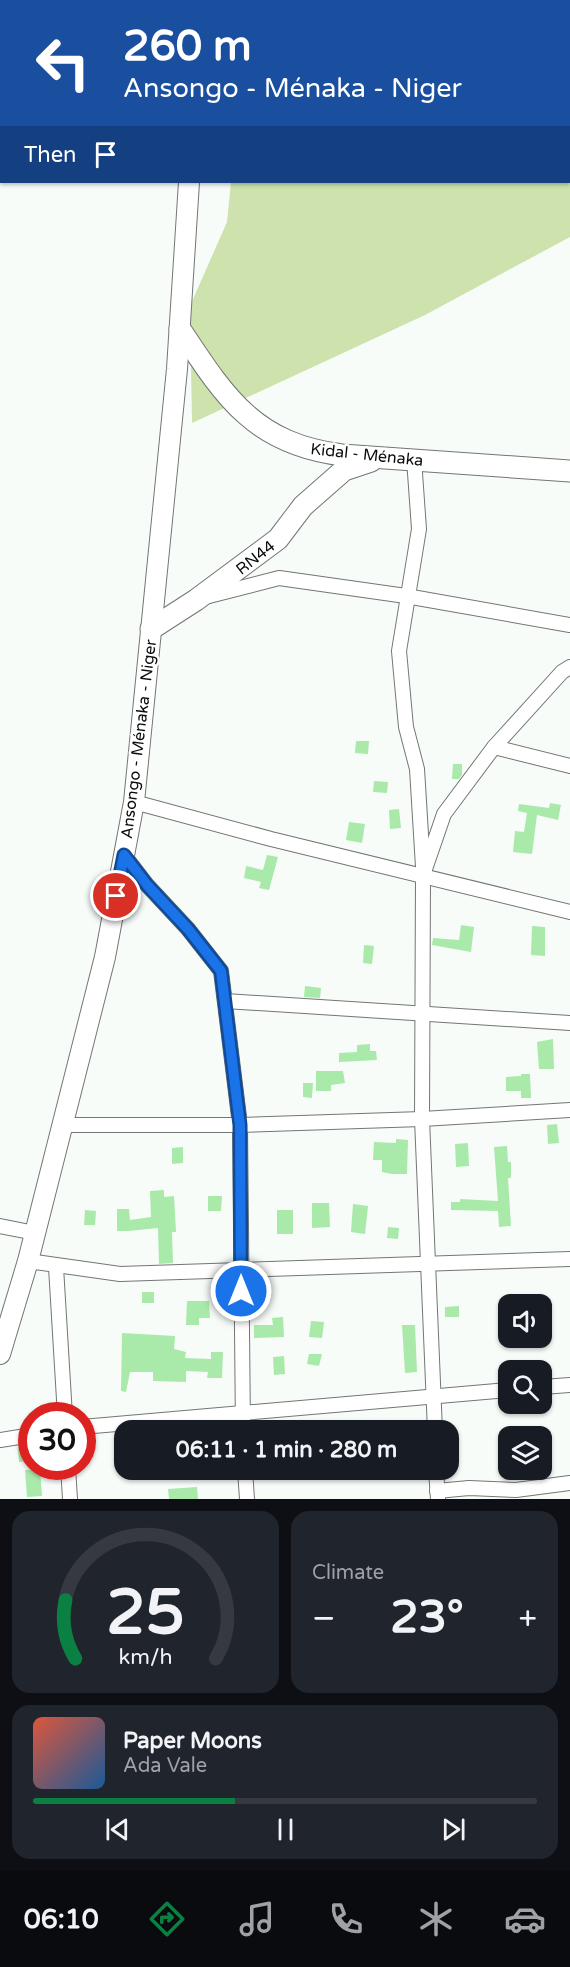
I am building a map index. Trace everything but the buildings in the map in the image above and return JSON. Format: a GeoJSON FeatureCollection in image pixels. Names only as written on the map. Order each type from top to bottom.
{"type":"FeatureCollection","features":[{"type":"Feature","properties":{"kind":"main road","name":"Ansongo - Ménaka - Niger"},"geometry":{"type":"LineString","coordinates":[[0,1354],[28,1261],[105,957],[134,802],[180,329],[189,183]]}},
{"type":"Feature","properties":{"kind":"main road","name":"Kidal - Ménaka"},"geometry":{"type":"LineString","coordinates":[[180,329],[217,385],[242,412],[278,438],[316,452],[380,459],[414,459],[570,471]]}},
{"type":"Feature","properties":{"kind":"main road","name":"RN44"},"geometry":{"type":"LineString","coordinates":[[151,629],[196,600],[278,539],[303,506],[344,470],[380,459]]}},
{"type":"Feature","properties":{"kind":"street"},"geometry":{"type":"LineString","coordinates":[[414,459],[419,529],[406,596],[399,651],[406,727],[417,769],[423,875],[422,1119],[434,1420]]}},
{"type":"Feature","properties":{"kind":"street"},"geometry":{"type":"LineString","coordinates":[[196,600],[238,587],[279,578],[406,596],[570,625]]}},
{"type":"Feature","properties":{"kind":"street"},"geometry":{"type":"LineString","coordinates":[[423,875],[444,814],[494,747],[562,672],[570,667]]}},
{"type":"Feature","properties":{"kind":"street"},"geometry":{"type":"LineString","coordinates":[[494,747],[570,766]]}},
{"type":"Feature","properties":{"kind":"street"},"geometry":{"type":"LineString","coordinates":[[134,802],[271,839],[570,912]]}},
{"type":"Feature","properties":{"kind":"street"},"geometry":{"type":"LineString","coordinates":[[124,855],[221,971],[240,1125],[243,1420]]}},
{"type":"Feature","properties":{"kind":"street"},"geometry":{"type":"LineString","coordinates":[[225,1001],[570,1023]]}},
{"type":"Feature","properties":{"kind":"street"},"geometry":{"type":"LineString","coordinates":[[63,1125],[240,1125],[422,1119],[570,1110]]}},
{"type":"Feature","properties":{"kind":"street"},"geometry":{"type":"LineString","coordinates":[[0,1226],[35,1233]]}},
{"type":"Feature","properties":{"kind":"street"},"geometry":{"type":"LineString","coordinates":[[28,1261],[120,1274],[570,1259]]}},
{"type":"Feature","properties":{"kind":"street"},"geometry":{"type":"LineString","coordinates":[[56,1266],[64,1402]]}},
{"type":"Feature","properties":{"kind":"street"},"geometry":{"type":"LineString","coordinates":[[552,1386],[570,1385]]}},
{"type":"Feature","properties":{"kind":"street"},"geometry":{"type":"LineString","coordinates":[[96,1426],[498,1391]]}},
{"type":"Feature","properties":{"kind":"street"},"geometry":{"type":"LineString","coordinates":[[0,1440],[18,1437]]}},
{"type":"Feature","properties":{"kind":"street"},"geometry":{"type":"LineString","coordinates":[[69,1480],[70,1499]]}},
{"type":"Feature","properties":{"kind":"street"},"geometry":{"type":"LineString","coordinates":[[246,1480],[247,1499]]}},
{"type":"Feature","properties":{"kind":"street"},"geometry":{"type":"LineString","coordinates":[[437,1480],[438,1495],[469,1488],[516,1490],[570,1483]]}},
{"type":"Feature","properties":{"kind":"green space"},"geometry":{"type":"Polygon","coordinates":[[[231,183],[570,183],[570,237],[425,315],[192,423],[190,306],[227,222],[231,183]]]}},
{"type":"Feature","properties":{"kind":"route"},"geometry":{"type":"LineString","coordinates":[[116,896],[124,855],[221,971],[240,1125],[241,1291]]}}]}
